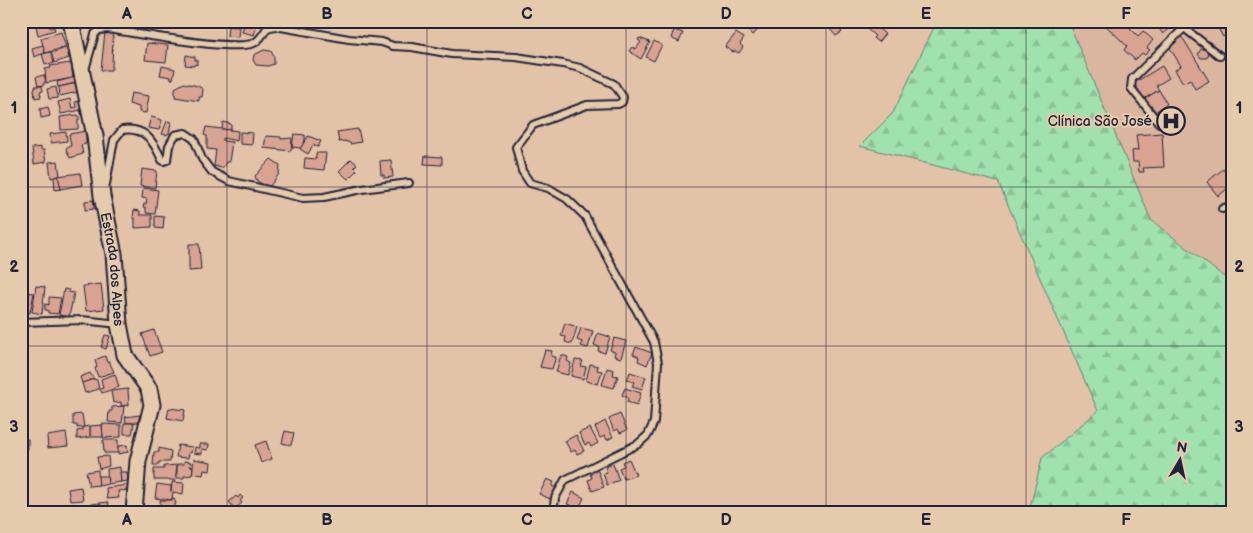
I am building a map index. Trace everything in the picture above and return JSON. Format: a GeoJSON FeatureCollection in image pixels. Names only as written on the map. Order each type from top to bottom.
{"type":"FeatureCollection","features":[{"type":"Feature","properties":{"kind":"street","name":"Estrada dos Alpes"},"geometry":{"type":"LineString","coordinates":[[70,21],[98,152],[102,196],[114,254],[119,324],[125,355],[149,389],[152,405],[138,461],[134,512]]}},
{"type":"Feature","properties":{"kind":"lane"},"geometry":{"type":"LineString","coordinates":[[1159,123],[1131,88],[1132,79],[1183,25],[1220,56]]}},
{"type":"Feature","properties":{"kind":"lane"},"geometry":{"type":"LineString","coordinates":[[83,76],[95,34],[99,30],[108,29],[228,46],[254,43],[263,35],[267,28],[275,26],[452,54],[516,58],[563,64],[580,68],[614,84],[623,97],[622,102],[618,104],[587,105],[533,125],[516,147],[522,171],[530,183],[548,188],[567,199],[585,216],[654,342],[658,363],[654,422],[648,434],[638,444],[565,480],[556,498],[553,512]]}},
{"type":"Feature","properties":{"kind":"lane"},"geometry":{"type":"LineString","coordinates":[[102,196],[114,140],[122,130],[132,129],[148,135],[164,161],[167,160],[175,135],[186,133],[194,139],[202,159],[212,172],[229,181],[303,198],[324,197],[362,189],[409,183]]}},
{"type":"Feature","properties":{"kind":"lane"},"geometry":{"type":"LineString","coordinates":[[1222,209],[1232,205]]}},
{"type":"Feature","properties":{"kind":"lane"},"geometry":{"type":"LineString","coordinates":[[21,322],[82,320],[119,324]]}},
{"type":"Feature","properties":{"kind":"shaded area","name":"Clínica São José"},"geometry":{"type":"Polygon","coordinates":[[[1068,21],[1232,21],[1232,283],[1151,220],[1068,21]]]}},
{"type":"Feature","properties":{"kind":"green space"},"geometry":{"type":"Polygon","coordinates":[[[937,21],[1068,21],[1151,220],[1232,283],[1232,512],[1029,512],[1042,458],[1098,411],[998,182],[860,146],[893,113],[937,21]]]}},
{"type":"Feature","properties":{"kind":"building"},"geometry":{"type":"Polygon","coordinates":[[[749,21],[760,21],[763,26],[752,35],[744,25],[749,21]]]}},
{"type":"Feature","properties":{"kind":"building"},"geometry":{"type":"Polygon","coordinates":[[[825,21],[832,21],[842,32],[836,36],[825,21]]]}},
{"type":"Feature","properties":{"kind":"building"},"geometry":{"type":"Polygon","coordinates":[[[1103,21],[1123,21],[1138,36],[1143,31],[1153,40],[1147,48],[1150,50],[1145,55],[1142,53],[1135,60],[1124,50],[1127,46],[1103,21]]]}},
{"type":"Feature","properties":{"kind":"building"},"geometry":{"type":"Polygon","coordinates":[[[1157,21],[1171,21],[1169,22],[1172,27],[1163,34],[1155,23],[1157,21]]]}},
{"type":"Feature","properties":{"kind":"building"},"geometry":{"type":"Polygon","coordinates":[[[1214,21],[1224,21],[1230,33],[1223,37],[1214,21]]]}},
{"type":"Feature","properties":{"kind":"building"},"geometry":{"type":"Polygon","coordinates":[[[48,22],[50,28],[54,27],[55,30],[38,35],[36,26],[48,22]]]}},
{"type":"Feature","properties":{"kind":"building"},"geometry":{"type":"Polygon","coordinates":[[[245,22],[257,25],[254,35],[242,32],[245,22]]]}},
{"type":"Feature","properties":{"kind":"building"},"geometry":{"type":"Polygon","coordinates":[[[873,24],[885,34],[878,42],[873,38],[875,36],[867,29],[873,24]]]}},
{"type":"Feature","properties":{"kind":"building"},"geometry":{"type":"Polygon","coordinates":[[[228,26],[239,27],[238,37],[227,36],[228,26]]]}},
{"type":"Feature","properties":{"kind":"building"},"geometry":{"type":"Polygon","coordinates":[[[674,30],[683,33],[679,42],[671,38],[674,30]]]}},
{"type":"Feature","properties":{"kind":"building"},"geometry":{"type":"Polygon","coordinates":[[[61,32],[66,47],[45,53],[41,38],[61,32]]]}},
{"type":"Feature","properties":{"kind":"building"},"geometry":{"type":"Polygon","coordinates":[[[105,32],[113,32],[111,70],[101,70],[105,32]]]}},
{"type":"Feature","properties":{"kind":"building"},"geometry":{"type":"Polygon","coordinates":[[[736,33],[744,38],[740,44],[743,47],[739,53],[725,47],[736,33]]]}},
{"type":"Feature","properties":{"kind":"building"},"geometry":{"type":"Polygon","coordinates":[[[1181,37],[1209,81],[1195,89],[1190,79],[1183,83],[1175,70],[1181,66],[1168,45],[1181,37]]]}},
{"type":"Feature","properties":{"kind":"building"},"geometry":{"type":"Polygon","coordinates":[[[639,38],[650,42],[641,59],[629,51],[632,47],[636,49],[641,42],[638,40],[639,38]]]}},
{"type":"Feature","properties":{"kind":"building"},"geometry":{"type":"Polygon","coordinates":[[[654,41],[662,45],[654,61],[646,57],[654,41]]]}},
{"type":"Feature","properties":{"kind":"building"},"geometry":{"type":"Polygon","coordinates":[[[147,43],[168,45],[166,62],[145,60],[147,43]]]}},
{"type":"Feature","properties":{"kind":"building"},"geometry":{"type":"Polygon","coordinates":[[[43,45],[45,53],[34,57],[32,48],[43,45]]]}},
{"type":"Feature","properties":{"kind":"building"},"geometry":{"type":"Polygon","coordinates":[[[66,48],[69,58],[54,63],[51,53],[66,48]]]}},
{"type":"Feature","properties":{"kind":"building"},"geometry":{"type":"Polygon","coordinates":[[[1201,49],[1206,49],[1209,54],[1206,58],[1201,58],[1198,54],[1201,49]]]}},
{"type":"Feature","properties":{"kind":"building"},"geometry":{"type":"Polygon","coordinates":[[[264,50],[271,51],[274,57],[274,64],[268,66],[256,65],[253,60],[254,55],[264,50]]]}},
{"type":"Feature","properties":{"kind":"building"},"geometry":{"type":"Polygon","coordinates":[[[51,52],[54,63],[45,64],[42,54],[51,52]]]}},
{"type":"Feature","properties":{"kind":"building"},"geometry":{"type":"Polygon","coordinates":[[[186,55],[195,57],[197,65],[185,65],[186,55]]]}},
{"type":"Feature","properties":{"kind":"building"},"geometry":{"type":"Polygon","coordinates":[[[71,63],[73,78],[46,83],[45,69],[51,68],[50,66],[71,63]]]}},
{"type":"Feature","properties":{"kind":"building"},"geometry":{"type":"Polygon","coordinates":[[[162,66],[175,69],[173,79],[160,75],[162,66]]]}},
{"type":"Feature","properties":{"kind":"building"},"geometry":{"type":"Polygon","coordinates":[[[1162,66],[1169,78],[1156,86],[1159,90],[1144,99],[1134,83],[1162,66]]]}},
{"type":"Feature","properties":{"kind":"building"},"geometry":{"type":"Polygon","coordinates":[[[44,75],[46,82],[44,82],[44,85],[38,86],[36,77],[44,75]]]}},
{"type":"Feature","properties":{"kind":"building"},"geometry":{"type":"Polygon","coordinates":[[[79,76],[80,82],[58,87],[57,82],[79,76]]]}},
{"type":"Feature","properties":{"kind":"building"},"geometry":{"type":"Polygon","coordinates":[[[77,83],[78,92],[60,96],[59,87],[77,83]]]}},
{"type":"Feature","properties":{"kind":"building"},"geometry":{"type":"Polygon","coordinates":[[[184,83],[203,89],[202,97],[199,97],[199,101],[175,97],[175,88],[184,83]]]}},
{"type":"Feature","properties":{"kind":"building"},"geometry":{"type":"Polygon","coordinates":[[[35,86],[42,86],[41,97],[35,98],[35,86]]]}},
{"type":"Feature","properties":{"kind":"building"},"geometry":{"type":"Polygon","coordinates":[[[56,87],[58,98],[49,99],[47,89],[56,87]]]}},
{"type":"Feature","properties":{"kind":"building"},"geometry":{"type":"Polygon","coordinates":[[[1159,90],[1167,104],[1153,113],[1144,99],[1159,90]]]}},
{"type":"Feature","properties":{"kind":"building"},"geometry":{"type":"Polygon","coordinates":[[[131,93],[149,96],[146,113],[139,112],[139,107],[129,104],[131,93]]]}},
{"type":"Feature","properties":{"kind":"building"},"geometry":{"type":"Polygon","coordinates":[[[70,99],[72,108],[76,107],[75,102],[85,100],[87,109],[61,114],[58,102],[70,99]]]}},
{"type":"Feature","properties":{"kind":"building"},"geometry":{"type":"Polygon","coordinates":[[[48,107],[50,116],[41,118],[40,109],[48,107]]]}},
{"type":"Feature","properties":{"kind":"building"},"geometry":{"type":"Polygon","coordinates":[[[79,116],[78,129],[61,130],[60,117],[79,116]]]}},
{"type":"Feature","properties":{"kind":"building"},"geometry":{"type":"Polygon","coordinates":[[[151,117],[162,120],[159,130],[148,128],[151,117]]]}},
{"type":"Feature","properties":{"kind":"building"},"geometry":{"type":"Polygon","coordinates":[[[167,121],[171,122],[169,134],[166,135],[162,134],[167,121]]]}},
{"type":"Feature","properties":{"kind":"building"},"geometry":{"type":"Polygon","coordinates":[[[223,122],[231,124],[231,130],[222,129],[223,122]]]}},
{"type":"Feature","properties":{"kind":"building"},"geometry":{"type":"Polygon","coordinates":[[[206,127],[238,131],[237,141],[223,138],[223,141],[232,142],[229,162],[226,162],[222,168],[214,166],[216,150],[207,149],[207,136],[204,135],[206,127]]]}},
{"type":"Feature","properties":{"kind":"building"},"geometry":{"type":"Polygon","coordinates":[[[358,129],[361,142],[350,144],[346,141],[339,142],[337,132],[358,129]]]}},
{"type":"Feature","properties":{"kind":"building"},"geometry":{"type":"Polygon","coordinates":[[[86,131],[86,144],[81,145],[83,154],[70,158],[66,149],[71,146],[69,134],[86,131]]]}},
{"type":"Feature","properties":{"kind":"building"},"geometry":{"type":"Polygon","coordinates":[[[66,132],[67,141],[51,143],[50,134],[66,132]]]}},
{"type":"Feature","properties":{"kind":"building"},"geometry":{"type":"Polygon","coordinates":[[[240,132],[253,133],[252,145],[240,144],[240,132]]]}},
{"type":"Feature","properties":{"kind":"building"},"geometry":{"type":"Polygon","coordinates":[[[1162,133],[1164,167],[1143,168],[1144,172],[1139,172],[1138,162],[1133,162],[1132,151],[1138,150],[1136,135],[1162,133]]]}},
{"type":"Feature","properties":{"kind":"building"},"geometry":{"type":"Polygon","coordinates":[[[294,134],[305,135],[305,141],[301,148],[292,147],[294,134]]]}},
{"type":"Feature","properties":{"kind":"building"},"geometry":{"type":"Polygon","coordinates":[[[266,136],[281,137],[281,139],[292,138],[291,151],[264,148],[266,136]]]}},
{"type":"Feature","properties":{"kind":"building"},"geometry":{"type":"Polygon","coordinates":[[[308,136],[321,141],[318,147],[313,145],[308,154],[300,149],[308,136]]]}},
{"type":"Feature","properties":{"kind":"building"},"geometry":{"type":"Polygon","coordinates":[[[41,147],[41,150],[44,150],[46,162],[34,164],[32,148],[41,147]]]}},
{"type":"Feature","properties":{"kind":"building"},"geometry":{"type":"Polygon","coordinates":[[[316,153],[326,153],[324,170],[304,168],[305,158],[316,159],[316,153]]]}},
{"type":"Feature","properties":{"kind":"building"},"geometry":{"type":"Polygon","coordinates":[[[425,156],[442,157],[442,165],[424,164],[425,156]]]}},
{"type":"Feature","properties":{"kind":"building"},"geometry":{"type":"Polygon","coordinates":[[[271,159],[280,165],[279,174],[270,186],[265,186],[257,181],[255,176],[271,159]]]}},
{"type":"Feature","properties":{"kind":"building"},"geometry":{"type":"Polygon","coordinates":[[[351,159],[357,164],[354,167],[357,170],[348,179],[339,171],[351,159]]]}},
{"type":"Feature","properties":{"kind":"building"},"geometry":{"type":"Polygon","coordinates":[[[391,160],[393,177],[384,178],[384,175],[381,175],[380,161],[391,160]]]}},
{"type":"Feature","properties":{"kind":"building"},"geometry":{"type":"Polygon","coordinates":[[[58,161],[60,176],[51,178],[49,162],[58,161]]]}},
{"type":"Feature","properties":{"kind":"building"},"geometry":{"type":"Polygon","coordinates":[[[1232,168],[1232,185],[1218,196],[1207,182],[1223,169],[1226,173],[1232,168]]]}},
{"type":"Feature","properties":{"kind":"building"},"geometry":{"type":"Polygon","coordinates":[[[142,169],[157,171],[155,188],[140,186],[142,169]]]}},
{"type":"Feature","properties":{"kind":"building"},"geometry":{"type":"Polygon","coordinates":[[[80,173],[82,185],[60,189],[58,176],[80,173]]]}},
{"type":"Feature","properties":{"kind":"building"},"geometry":{"type":"Polygon","coordinates":[[[58,176],[61,189],[55,190],[54,177],[58,176]]]}},
{"type":"Feature","properties":{"kind":"building"},"geometry":{"type":"Polygon","coordinates":[[[143,188],[158,190],[155,214],[146,213],[146,208],[143,207],[147,199],[142,198],[143,188]]]}},
{"type":"Feature","properties":{"kind":"building"},"geometry":{"type":"Polygon","coordinates":[[[93,200],[94,209],[85,210],[85,201],[93,200]]]}},
{"type":"Feature","properties":{"kind":"building"},"geometry":{"type":"Polygon","coordinates":[[[134,210],[140,211],[140,215],[152,215],[152,227],[135,228],[134,210]]]}},
{"type":"Feature","properties":{"kind":"building"},"geometry":{"type":"Polygon","coordinates":[[[155,216],[164,217],[163,229],[155,228],[155,216]]]}},
{"type":"Feature","properties":{"kind":"building"},"geometry":{"type":"Polygon","coordinates":[[[189,244],[199,244],[201,270],[189,271],[189,244]]]}},
{"type":"Feature","properties":{"kind":"building"},"geometry":{"type":"Polygon","coordinates":[[[101,284],[104,309],[86,311],[83,286],[101,284]]]}},
{"type":"Feature","properties":{"kind":"building"},"geometry":{"type":"Polygon","coordinates":[[[36,286],[45,287],[42,314],[32,312],[36,286]]]}},
{"type":"Feature","properties":{"kind":"building"},"geometry":{"type":"Polygon","coordinates":[[[64,289],[74,293],[69,317],[59,315],[64,289]]]}},
{"type":"Feature","properties":{"kind":"building"},"geometry":{"type":"Polygon","coordinates":[[[22,292],[34,293],[30,313],[21,312],[22,292]]]}},
{"type":"Feature","properties":{"kind":"building"},"geometry":{"type":"Polygon","coordinates":[[[49,297],[61,298],[58,314],[48,313],[48,310],[45,310],[45,304],[49,305],[49,297]]]}},
{"type":"Feature","properties":{"kind":"building"},"geometry":{"type":"Polygon","coordinates":[[[565,323],[577,327],[572,344],[565,342],[566,337],[561,336],[565,323]]]}},
{"type":"Feature","properties":{"kind":"building"},"geometry":{"type":"Polygon","coordinates":[[[581,328],[593,331],[588,348],[581,346],[582,342],[577,340],[581,328]]]}},
{"type":"Feature","properties":{"kind":"building"},"geometry":{"type":"Polygon","coordinates":[[[154,330],[162,352],[150,356],[142,334],[154,330]]]}},
{"type":"Feature","properties":{"kind":"building"},"geometry":{"type":"Polygon","coordinates":[[[598,333],[610,337],[605,353],[598,351],[599,347],[594,345],[598,333]]]}},
{"type":"Feature","properties":{"kind":"building"},"geometry":{"type":"Polygon","coordinates":[[[105,335],[110,336],[106,349],[101,347],[105,335]]]}},
{"type":"Feature","properties":{"kind":"building"},"geometry":{"type":"Polygon","coordinates":[[[614,338],[626,341],[621,358],[614,356],[615,352],[610,350],[614,338]]]}},
{"type":"Feature","properties":{"kind":"building"},"geometry":{"type":"Polygon","coordinates":[[[636,347],[652,353],[647,365],[638,361],[639,357],[633,354],[636,347]]]}},
{"type":"Feature","properties":{"kind":"building"},"geometry":{"type":"Polygon","coordinates":[[[545,350],[552,351],[551,356],[556,357],[552,369],[540,367],[545,350]]]}},
{"type":"Feature","properties":{"kind":"building"},"geometry":{"type":"Polygon","coordinates":[[[561,355],[568,357],[567,361],[571,363],[568,375],[556,372],[561,355]]]}},
{"type":"Feature","properties":{"kind":"building"},"geometry":{"type":"Polygon","coordinates":[[[105,356],[114,372],[98,377],[95,360],[105,356]]]}},
{"type":"Feature","properties":{"kind":"building"},"geometry":{"type":"Polygon","coordinates":[[[575,360],[583,361],[581,366],[586,367],[583,379],[571,376],[575,360]]]}},
{"type":"Feature","properties":{"kind":"building"},"geometry":{"type":"Polygon","coordinates":[[[590,364],[598,366],[597,370],[602,371],[598,384],[586,381],[590,364]]]}},
{"type":"Feature","properties":{"kind":"building"},"geometry":{"type":"Polygon","coordinates":[[[607,368],[614,370],[613,375],[618,376],[614,388],[602,385],[607,368]]]}},
{"type":"Feature","properties":{"kind":"building"},"geometry":{"type":"Polygon","coordinates":[[[630,372],[646,377],[642,389],[632,386],[634,382],[627,380],[630,372]]]}},
{"type":"Feature","properties":{"kind":"building"},"geometry":{"type":"Polygon","coordinates":[[[90,373],[94,379],[82,383],[80,377],[90,373]]]}},
{"type":"Feature","properties":{"kind":"building"},"geometry":{"type":"Polygon","coordinates":[[[115,374],[119,387],[102,393],[100,389],[103,388],[101,379],[115,374]]]}},
{"type":"Feature","properties":{"kind":"building"},"geometry":{"type":"Polygon","coordinates":[[[94,379],[97,380],[99,389],[85,393],[82,383],[94,379]]]}},
{"type":"Feature","properties":{"kind":"building"},"geometry":{"type":"Polygon","coordinates":[[[625,388],[641,393],[637,405],[627,402],[628,398],[622,395],[625,388]]]}},
{"type":"Feature","properties":{"kind":"building"},"geometry":{"type":"Polygon","coordinates":[[[128,389],[129,405],[121,406],[121,402],[113,403],[111,391],[128,389]]]}},
{"type":"Feature","properties":{"kind":"building"},"geometry":{"type":"Polygon","coordinates":[[[124,406],[122,423],[108,422],[109,411],[112,411],[112,407],[124,406]]]}},
{"type":"Feature","properties":{"kind":"building"},"geometry":{"type":"Polygon","coordinates":[[[169,408],[185,410],[183,421],[167,418],[169,408]]]}},
{"type":"Feature","properties":{"kind":"building"},"geometry":{"type":"Polygon","coordinates":[[[82,414],[84,427],[77,428],[77,425],[73,425],[73,415],[82,414]]]}},
{"type":"Feature","properties":{"kind":"building"},"geometry":{"type":"Polygon","coordinates":[[[620,414],[627,430],[620,433],[618,429],[614,431],[609,419],[620,414]]]}},
{"type":"Feature","properties":{"kind":"building"},"geometry":{"type":"Polygon","coordinates":[[[140,415],[138,422],[126,423],[125,417],[140,415]]]}},
{"type":"Feature","properties":{"kind":"building"},"geometry":{"type":"Polygon","coordinates":[[[605,421],[613,437],[607,440],[605,436],[600,438],[595,427],[605,421]]]}},
{"type":"Feature","properties":{"kind":"building"},"geometry":{"type":"Polygon","coordinates":[[[124,423],[134,423],[132,434],[124,434],[124,423]]]}},
{"type":"Feature","properties":{"kind":"building"},"geometry":{"type":"Polygon","coordinates":[[[102,424],[121,425],[121,437],[103,438],[102,424]]]}},
{"type":"Feature","properties":{"kind":"building"},"geometry":{"type":"Polygon","coordinates":[[[102,425],[103,437],[90,437],[90,426],[102,425]]]}},
{"type":"Feature","properties":{"kind":"building"},"geometry":{"type":"Polygon","coordinates":[[[90,426],[90,437],[77,439],[77,431],[83,430],[83,427],[90,426]]]}},
{"type":"Feature","properties":{"kind":"building"},"geometry":{"type":"Polygon","coordinates":[[[590,428],[598,443],[591,447],[589,443],[585,445],[579,433],[590,428]]]}},
{"type":"Feature","properties":{"kind":"building"},"geometry":{"type":"Polygon","coordinates":[[[285,431],[294,433],[291,445],[282,443],[285,431]]]}},
{"type":"Feature","properties":{"kind":"building"},"geometry":{"type":"Polygon","coordinates":[[[66,433],[68,446],[48,448],[47,436],[66,433]]]}},
{"type":"Feature","properties":{"kind":"building"},"geometry":{"type":"Polygon","coordinates":[[[576,435],[584,451],[577,454],[575,450],[571,452],[565,441],[576,435]]]}},
{"type":"Feature","properties":{"kind":"building"},"geometry":{"type":"Polygon","coordinates":[[[28,439],[28,449],[21,450],[21,440],[28,439]]]}},
{"type":"Feature","properties":{"kind":"building"},"geometry":{"type":"Polygon","coordinates":[[[103,440],[118,440],[118,453],[104,453],[103,440]]]}},
{"type":"Feature","properties":{"kind":"building"},"geometry":{"type":"Polygon","coordinates":[[[266,441],[272,459],[261,463],[255,445],[266,441]]]}},
{"type":"Feature","properties":{"kind":"building"},"geometry":{"type":"Polygon","coordinates":[[[200,444],[209,444],[208,450],[202,449],[202,454],[194,453],[195,447],[200,448],[200,444]]]}},
{"type":"Feature","properties":{"kind":"building"},"geometry":{"type":"Polygon","coordinates":[[[127,445],[128,452],[118,454],[118,446],[127,445]]]}},
{"type":"Feature","properties":{"kind":"building"},"geometry":{"type":"Polygon","coordinates":[[[178,445],[192,447],[188,458],[176,457],[178,445]]]}},
{"type":"Feature","properties":{"kind":"building"},"geometry":{"type":"Polygon","coordinates":[[[159,448],[171,451],[170,462],[159,462],[159,465],[153,465],[154,452],[159,452],[159,448]]]}},
{"type":"Feature","properties":{"kind":"building"},"geometry":{"type":"Polygon","coordinates":[[[108,456],[109,466],[99,469],[97,457],[108,456]]]}},
{"type":"Feature","properties":{"kind":"building"},"geometry":{"type":"Polygon","coordinates":[[[194,459],[211,462],[210,471],[204,470],[203,475],[192,473],[194,459]]]}},
{"type":"Feature","properties":{"kind":"building"},"geometry":{"type":"Polygon","coordinates":[[[629,459],[636,475],[624,479],[619,468],[624,466],[622,462],[629,459]]]}},
{"type":"Feature","properties":{"kind":"building"},"geometry":{"type":"Polygon","coordinates":[[[184,461],[191,462],[190,466],[193,467],[192,475],[177,478],[177,464],[184,464],[184,461]]]}},
{"type":"Feature","properties":{"kind":"building"},"geometry":{"type":"Polygon","coordinates":[[[613,464],[619,480],[607,485],[603,473],[607,472],[605,467],[613,464]]]}},
{"type":"Feature","properties":{"kind":"building"},"geometry":{"type":"Polygon","coordinates":[[[177,465],[175,482],[173,480],[154,480],[154,469],[164,469],[164,466],[177,465]]]}},
{"type":"Feature","properties":{"kind":"building"},"geometry":{"type":"Polygon","coordinates":[[[120,467],[121,482],[108,484],[107,469],[120,467]]]}},
{"type":"Feature","properties":{"kind":"building"},"geometry":{"type":"Polygon","coordinates":[[[98,470],[99,485],[89,486],[86,472],[98,470]]]}},
{"type":"Feature","properties":{"kind":"building"},"geometry":{"type":"Polygon","coordinates":[[[598,471],[604,487],[592,491],[588,480],[592,478],[590,474],[598,471]]]}},
{"type":"Feature","properties":{"kind":"building"},"geometry":{"type":"Polygon","coordinates":[[[120,472],[127,472],[128,481],[121,482],[120,472]]]}},
{"type":"Feature","properties":{"kind":"building"},"geometry":{"type":"Polygon","coordinates":[[[98,476],[107,476],[108,484],[99,486],[98,476]]]}},
{"type":"Feature","properties":{"kind":"building"},"geometry":{"type":"Polygon","coordinates":[[[547,479],[554,482],[552,486],[556,488],[550,499],[539,494],[547,479]]]}},
{"type":"Feature","properties":{"kind":"building"},"geometry":{"type":"Polygon","coordinates":[[[172,482],[184,483],[183,494],[173,492],[172,500],[155,498],[157,484],[171,486],[171,492],[172,482]]]}},
{"type":"Feature","properties":{"kind":"building"},"geometry":{"type":"Polygon","coordinates":[[[128,485],[128,490],[118,491],[119,498],[107,499],[106,488],[128,485]]]}},
{"type":"Feature","properties":{"kind":"building"},"geometry":{"type":"Polygon","coordinates":[[[81,487],[83,500],[70,501],[68,489],[81,487]]]}},
{"type":"Feature","properties":{"kind":"building"},"geometry":{"type":"Polygon","coordinates":[[[573,492],[584,498],[577,512],[569,510],[572,506],[567,504],[573,492]]]}},
{"type":"Feature","properties":{"kind":"building"},"geometry":{"type":"Polygon","coordinates":[[[240,495],[243,498],[240,500],[242,503],[235,509],[229,502],[240,495]]]}},
{"type":"Feature","properties":{"kind":"building"},"geometry":{"type":"Polygon","coordinates":[[[174,498],[176,504],[175,510],[161,512],[160,500],[172,500],[174,498]]]}},
{"type":"Feature","properties":{"kind":"building"},"geometry":{"type":"Polygon","coordinates":[[[108,502],[110,512],[101,512],[100,503],[108,502]]]}},
{"type":"Feature","properties":{"kind":"building"},"geometry":{"type":"Polygon","coordinates":[[[100,503],[101,512],[85,512],[84,505],[100,503]]]}},
{"type":"Feature","properties":{"kind":"place","name":"Clínica São José"},"geometry":{"type":"Point","coordinates":[1171,121]}}]}
